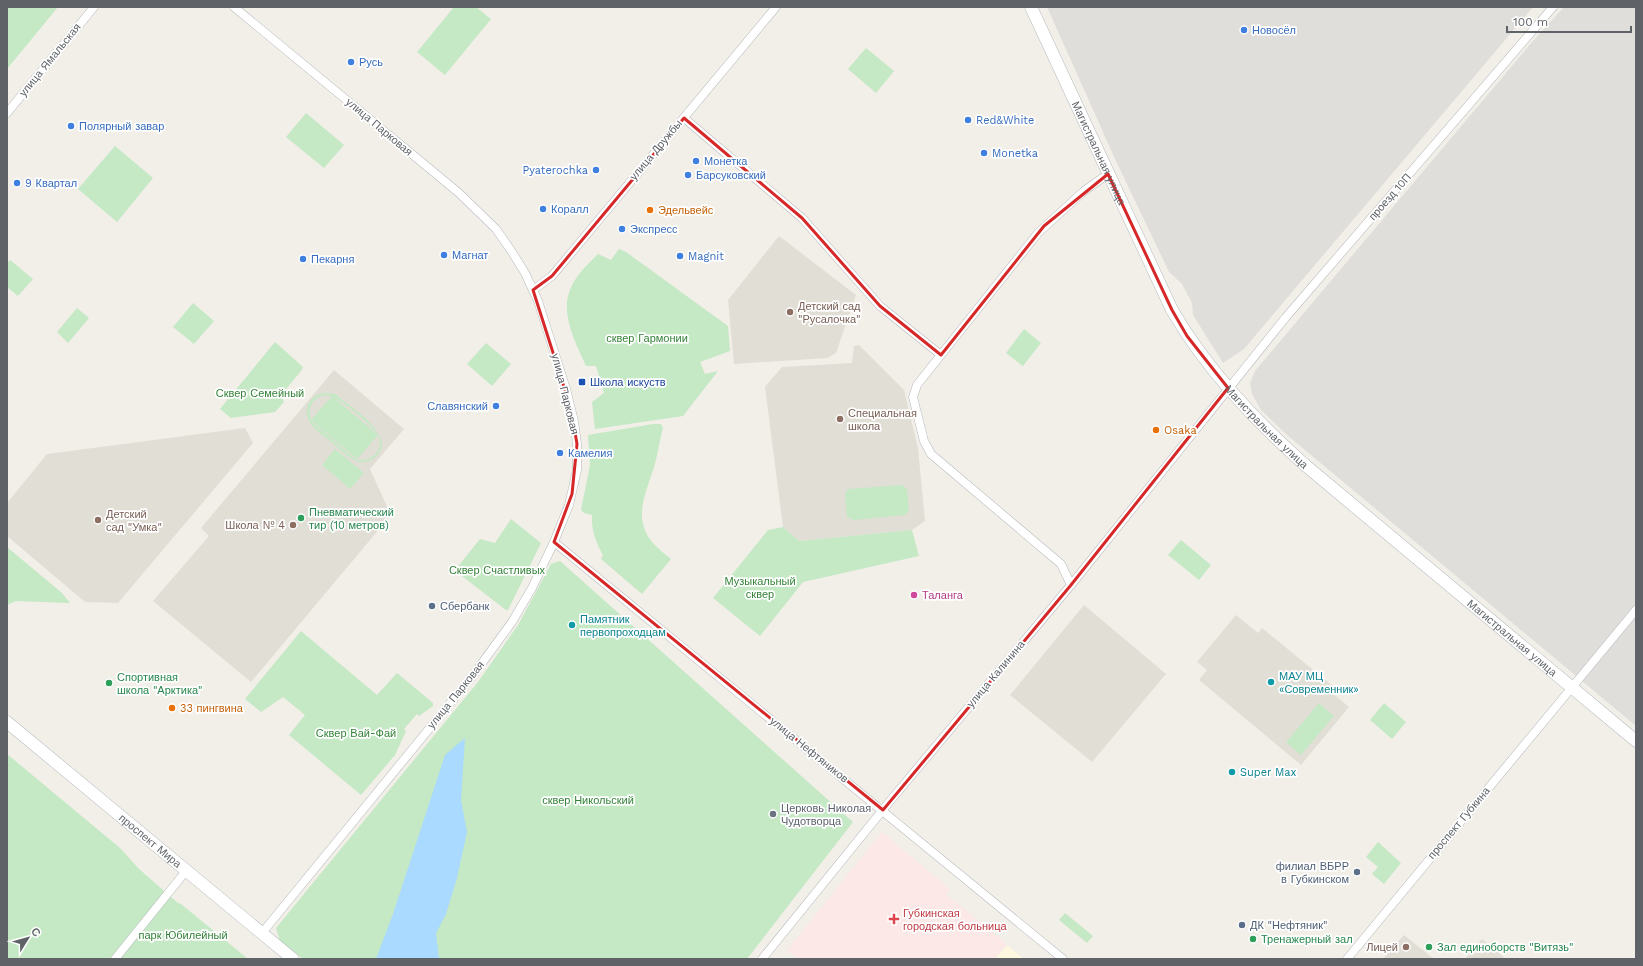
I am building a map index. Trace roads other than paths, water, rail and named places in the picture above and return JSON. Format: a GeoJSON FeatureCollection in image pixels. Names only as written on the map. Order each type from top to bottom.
{"type":"FeatureCollection","features":[{"type":"Feature","properties":{"kind":"main road","name":"Магистральная улица"},"geometry":{"type":"LineString","coordinates":[[1031,7],[1172,310],[1187,336],[1228,388],[1264,426],[1305,465],[1636,741]]}},
{"type":"Feature","properties":{"kind":"main road","name":"проспект Мира"},"geometry":{"type":"LineString","coordinates":[[7,722],[293,959]]}},
{"type":"Feature","properties":{"kind":"street","name":"улица Ямальская"},"geometry":{"type":"LineString","coordinates":[[7,112],[94,7]]}},
{"type":"Feature","properties":{"kind":"street","name":"улица Парковая"},"geometry":{"type":"LineString","coordinates":[[234,7],[479,210],[504,240],[533,290],[542,312],[566,389],[577,444],[577,470],[572,494],[554,542],[519,610],[490,653],[262,933]]}},
{"type":"Feature","properties":{"kind":"street","name":"улица Дружбы"},"geometry":{"type":"LineString","coordinates":[[533,290],[552,276],[776,7]]}},
{"type":"Feature","properties":{"kind":"street","name":"проезд 10П"},"geometry":{"type":"LineString","coordinates":[[1228,388],[1291,311],[1553,7]]}},
{"type":"Feature","properties":{"kind":"street"},"geometry":{"type":"LineString","coordinates":[[684,118],[802,218],[880,306],[941,355]]}},
{"type":"Feature","properties":{"kind":"street"},"geometry":{"type":"LineString","coordinates":[[1071,585],[1061,564],[936,460],[927,448],[913,397],[917,385],[1044,226],[1088,187],[1108,174]]}},
{"type":"Feature","properties":{"kind":"street","name":"улица Калинина"},"geometry":{"type":"LineString","coordinates":[[762,959],[883,810],[1071,585],[1228,388]]}},
{"type":"Feature","properties":{"kind":"street","name":"улица Нефтяников"},"geometry":{"type":"LineString","coordinates":[[554,542],[1063,959]]}},
{"type":"Feature","properties":{"kind":"street","name":"проспект Губкина"},"geometry":{"type":"LineString","coordinates":[[1347,959],[1636,610]]}},
{"type":"Feature","properties":{"kind":"street"},"geometry":{"type":"LineString","coordinates":[[114,959],[186,871]]}},
{"type":"Feature","properties":{"kind":"water"},"geometry":{"type":"Polygon","coordinates":[[[465,738],[461,800],[467,832],[457,878],[446,914],[436,933],[439,959],[376,959],[393,914],[445,755],[465,738]]]}},
{"type":"Feature","properties":{"kind":"place","name":"Новосёл"},"geometry":{"type":"Point","coordinates":[1244,30]}},
{"type":"Feature","properties":{"kind":"place","name":"Русь"},"geometry":{"type":"Point","coordinates":[351,62]}},
{"type":"Feature","properties":{"kind":"place","name":"Red&White"},"geometry":{"type":"Point","coordinates":[968,120]}},
{"type":"Feature","properties":{"kind":"place","name":"Полярный завар"},"geometry":{"type":"Point","coordinates":[71,126]}},
{"type":"Feature","properties":{"kind":"place","name":"Monetka"},"geometry":{"type":"Point","coordinates":[984,153]}},
{"type":"Feature","properties":{"kind":"place","name":"Монетка"},"geometry":{"type":"Point","coordinates":[696,161]}},
{"type":"Feature","properties":{"kind":"place","name":"Pyaterochka"},"geometry":{"type":"Point","coordinates":[596,170]}},
{"type":"Feature","properties":{"kind":"place","name":"Барсуковский"},"geometry":{"type":"Point","coordinates":[688,175]}},
{"type":"Feature","properties":{"kind":"place","name":"9 Квартал"},"geometry":{"type":"Point","coordinates":[17,183]}},
{"type":"Feature","properties":{"kind":"place","name":"Коралл"},"geometry":{"type":"Point","coordinates":[543,209]}},
{"type":"Feature","properties":{"kind":"place","name":"Эдельвейс"},"geometry":{"type":"Point","coordinates":[650,210]}},
{"type":"Feature","properties":{"kind":"place","name":"Экспресс"},"geometry":{"type":"Point","coordinates":[622,229]}},
{"type":"Feature","properties":{"kind":"place","name":"Магнат"},"geometry":{"type":"Point","coordinates":[444,255]}},
{"type":"Feature","properties":{"kind":"place","name":"Magnit"},"geometry":{"type":"Point","coordinates":[680,256]}},
{"type":"Feature","properties":{"kind":"place","name":"Пекарня"},"geometry":{"type":"Point","coordinates":[303,259]}},
{"type":"Feature","properties":{"kind":"place","name":"Детский сад \"Русалочка\""},"geometry":{"type":"Point","coordinates":[790,312]}},
{"type":"Feature","properties":{"kind":"place","name":"Школа искуств"},"geometry":{"type":"Point","coordinates":[582,382]}},
{"type":"Feature","properties":{"kind":"place","name":"Славянский"},"geometry":{"type":"Point","coordinates":[496,406]}},
{"type":"Feature","properties":{"kind":"place","name":"Специальная школа"},"geometry":{"type":"Point","coordinates":[840,419]}},
{"type":"Feature","properties":{"kind":"place","name":"Osaka"},"geometry":{"type":"Point","coordinates":[1156,430]}},
{"type":"Feature","properties":{"kind":"place","name":"Камелия"},"geometry":{"type":"Point","coordinates":[560,453]}},
{"type":"Feature","properties":{"kind":"place","name":"Пневматический тир (10 метров)"},"geometry":{"type":"Point","coordinates":[301,518]}},
{"type":"Feature","properties":{"kind":"place","name":"Детский сад \"Умка\""},"geometry":{"type":"Point","coordinates":[98,520]}},
{"type":"Feature","properties":{"kind":"place","name":"Школа № 4"},"geometry":{"type":"Point","coordinates":[293,525]}},
{"type":"Feature","properties":{"kind":"place","name":"Таланга"},"geometry":{"type":"Point","coordinates":[914,595]}},
{"type":"Feature","properties":{"kind":"place","name":"Сбербанк"},"geometry":{"type":"Point","coordinates":[432,606]}},
{"type":"Feature","properties":{"kind":"place","name":"Памятник первопроходцам"},"geometry":{"type":"Point","coordinates":[572,625]}},
{"type":"Feature","properties":{"kind":"place","name":"МАУ МЦ «Современник»"},"geometry":{"type":"Point","coordinates":[1271,682]}},
{"type":"Feature","properties":{"kind":"place","name":"Спортивная школа \"Арктика\""},"geometry":{"type":"Point","coordinates":[109,683]}},
{"type":"Feature","properties":{"kind":"place","name":"33 пингвина"},"geometry":{"type":"Point","coordinates":[172,708]}},
{"type":"Feature","properties":{"kind":"place","name":"Super Max"},"geometry":{"type":"Point","coordinates":[1232,772]}},
{"type":"Feature","properties":{"kind":"place","name":"Церковь Николая Чудотворца"},"geometry":{"type":"Point","coordinates":[773,814]}},
{"type":"Feature","properties":{"kind":"place","name":"филиал ВБРР в Губкинском"},"geometry":{"type":"Point","coordinates":[1357,872]}},
{"type":"Feature","properties":{"kind":"place","name":"Губкинская городская больница"},"geometry":{"type":"Point","coordinates":[894,919]}},
{"type":"Feature","properties":{"kind":"place","name":"ДК \"Нефтяник\""},"geometry":{"type":"Point","coordinates":[1242,925]}},
{"type":"Feature","properties":{"kind":"place","name":"Тренажерный зал"},"geometry":{"type":"Point","coordinates":[1253,939]}},
{"type":"Feature","properties":{"kind":"place","name":"Лицей"},"geometry":{"type":"Point","coordinates":[1406,947]}},
{"type":"Feature","properties":{"kind":"place","name":"Зал единоборств \"Витязь\""},"geometry":{"type":"Point","coordinates":[1429,947]}},
{"type":"Feature","properties":{"kind":"park label","name":"сквер Гармонии"},"geometry":{"type":"Point","coordinates":[647,338]}},
{"type":"Feature","properties":{"kind":"park label","name":"Сквер Семейный"},"geometry":{"type":"Point","coordinates":[260,393]}},
{"type":"Feature","properties":{"kind":"park label","name":"Сквер Счастливых"},"geometry":{"type":"Point","coordinates":[497,570]}},
{"type":"Feature","properties":{"kind":"park label","name":"Музыкальный сквер"},"geometry":{"type":"Point","coordinates":[760,587]}},
{"type":"Feature","properties":{"kind":"park label","name":"Сквер Вай-Фай"},"geometry":{"type":"Point","coordinates":[356,733]}},
{"type":"Feature","properties":{"kind":"park label","name":"сквер Никольский"},"geometry":{"type":"Point","coordinates":[588,800]}},
{"type":"Feature","properties":{"kind":"park label","name":"парк Юбилейный"},"geometry":{"type":"Point","coordinates":[183,935]}}]}
